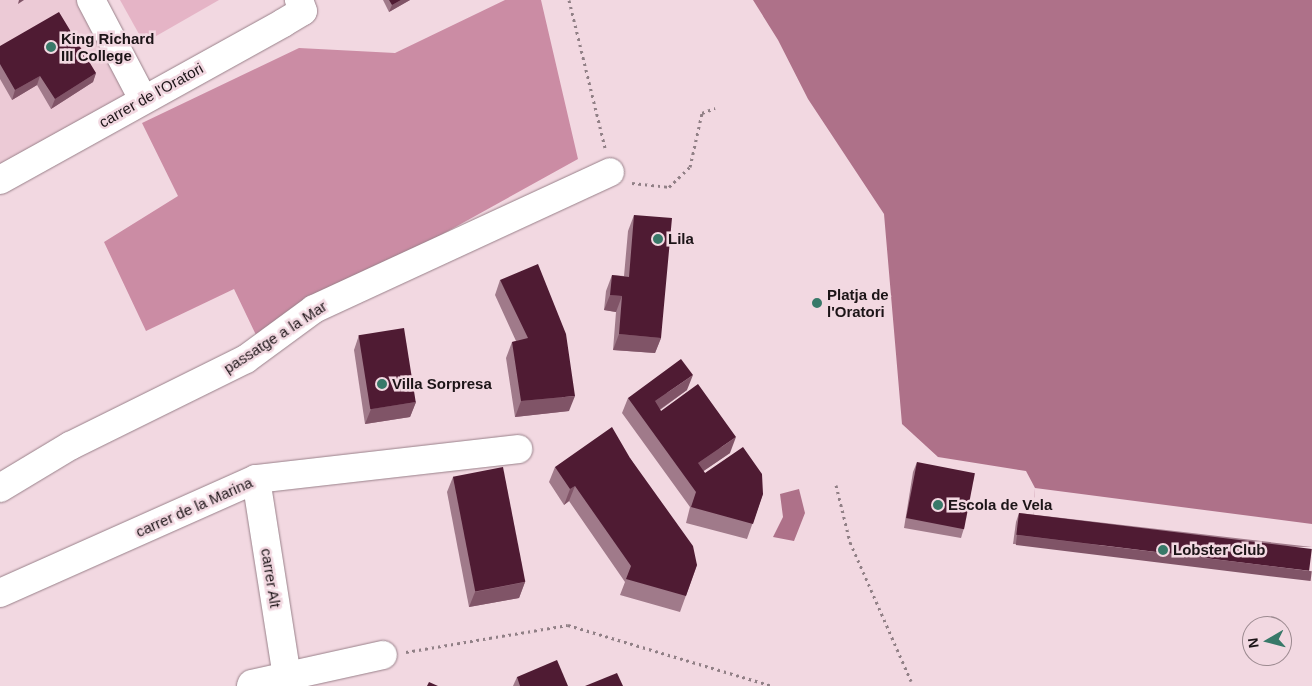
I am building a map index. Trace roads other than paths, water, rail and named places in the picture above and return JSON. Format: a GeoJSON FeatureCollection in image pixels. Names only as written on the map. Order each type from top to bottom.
{"type":"FeatureCollection","features":[{"type":"Feature","properties":{"kind":"street"},"geometry":{"type":"LineString","coordinates":[[92,0],[143,99]]}},
{"type":"Feature","properties":{"kind":"street","name":"carrer de l'Oratori"},"geometry":{"type":"LineString","coordinates":[[0,180],[301,6]]}},
{"type":"Feature","properties":{"kind":"street","name":"passatge a la Mar"},"geometry":{"type":"LineString","coordinates":[[0,488],[70,446],[246,359],[314,309],[610,172]]}},
{"type":"Feature","properties":{"kind":"street","name":"carrer de la Marina"},"geometry":{"type":"LineString","coordinates":[[0,593],[256,479],[518,449]]}},
{"type":"Feature","properties":{"kind":"street","name":"carrer Alt"},"geometry":{"type":"LineString","coordinates":[[256,479],[287,676]]}},
{"type":"Feature","properties":{"kind":"street"},"geometry":{"type":"LineString","coordinates":[[251,686],[252,684],[383,655]]}},
{"type":"Feature","properties":{"kind":"place","name":"King Richard III College"},"geometry":{"type":"Point","coordinates":[51,47]}},
{"type":"Feature","properties":{"kind":"place","name":"Lila"},"geometry":{"type":"Point","coordinates":[658,239]}},
{"type":"Feature","properties":{"kind":"place","name":"Platja de l'Oratori"},"geometry":{"type":"Point","coordinates":[817,303]}},
{"type":"Feature","properties":{"kind":"place","name":"Villa Sorpresa"},"geometry":{"type":"Point","coordinates":[382,384]}},
{"type":"Feature","properties":{"kind":"place","name":"Escola de Vela"},"geometry":{"type":"Point","coordinates":[938,505]}},
{"type":"Feature","properties":{"kind":"place","name":"Lobster Club"},"geometry":{"type":"Point","coordinates":[1163,550]}}]}
